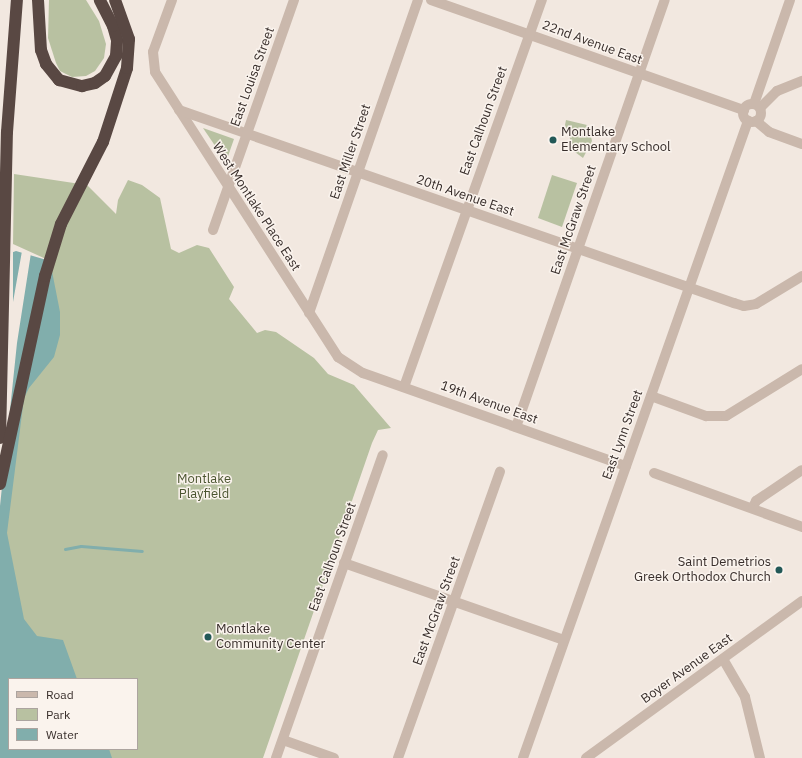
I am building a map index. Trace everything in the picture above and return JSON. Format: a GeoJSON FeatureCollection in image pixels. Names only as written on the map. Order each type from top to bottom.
{"type":"FeatureCollection","features":[{"type":"Feature","properties":{"kind":"highway"},"geometry":{"type":"LineString","coordinates":[[0,437],[8,132],[17,0]]}},
{"type":"Feature","properties":{"kind":"highway"},"geometry":{"type":"LineString","coordinates":[[38,0],[41,50],[46,64],[59,80],[82,86],[95,83],[105,76],[116,56],[116,40],[113,26],[100,0]]}},
{"type":"Feature","properties":{"kind":"highway"},"geometry":{"type":"LineString","coordinates":[[0,484],[45,276],[61,224],[103,142],[122,86],[129,54],[126,26],[115,0]]}},
{"type":"Feature","properties":{"kind":"street","name":"West Montlake Place East"},"geometry":{"type":"LineString","coordinates":[[172,0],[153,52],[153,62],[158,77],[332,350],[345,362]]}},
{"type":"Feature","properties":{"kind":"street","name":"East Louisa Street"},"geometry":{"type":"LineString","coordinates":[[213,230],[294,0]]}},
{"type":"Feature","properties":{"kind":"street","name":"East Miller Street"},"geometry":{"type":"LineString","coordinates":[[308,313],[418,0]]}},
{"type":"Feature","properties":{"kind":"street","name":"22nd Avenue East"},"geometry":{"type":"LineString","coordinates":[[431,0],[744,110]]}},
{"type":"Feature","properties":{"kind":"street","name":"East Calhoun Street"},"geometry":{"type":"LineString","coordinates":[[404,387],[542,0]]}},
{"type":"Feature","properties":{"kind":"street","name":"East McGraw Street"},"geometry":{"type":"LineString","coordinates":[[516,427],[577,249],[666,0]]}},
{"type":"Feature","properties":{"kind":"street"},"geometry":{"type":"LineString","coordinates":[[752,121],[761,114],[757,106],[790,0]]}},
{"type":"Feature","properties":{"kind":"street"},"geometry":{"type":"LineString","coordinates":[[802,82],[777,91],[757,106],[747,106],[744,110],[744,117],[769,132],[802,144]]}},
{"type":"Feature","properties":{"kind":"street","name":"20th Avenue East"},"geometry":{"type":"LineString","coordinates":[[179,110],[466,211],[744,306],[758,303],[802,276]]}},
{"type":"Feature","properties":{"kind":"street","name":"East Lynn Street"},"geometry":{"type":"LineString","coordinates":[[523,758],[688,287],[752,121]]}},
{"type":"Feature","properties":{"kind":"street","name":"19th Avenue East"},"geometry":{"type":"LineString","coordinates":[[345,362],[357,370],[626,466]]}},
{"type":"Feature","properties":{"kind":"street"},"geometry":{"type":"LineString","coordinates":[[651,396],[706,416],[726,416],[802,369]]}},
{"type":"Feature","properties":{"kind":"street","name":"East Calhoun Street"},"geometry":{"type":"LineString","coordinates":[[276,758],[383,455]]}},
{"type":"Feature","properties":{"kind":"street"},"geometry":{"type":"LineString","coordinates":[[753,507],[756,501],[802,470]]}},
{"type":"Feature","properties":{"kind":"street","name":"East McGraw Street"},"geometry":{"type":"LineString","coordinates":[[398,758],[500,472]]}},
{"type":"Feature","properties":{"kind":"street"},"geometry":{"type":"LineString","coordinates":[[654,472],[753,507],[802,527]]}},
{"type":"Feature","properties":{"kind":"street"},"geometry":{"type":"LineString","coordinates":[[344,563],[564,640]]}},
{"type":"Feature","properties":{"kind":"street","name":"Boyer Avenue East"},"geometry":{"type":"LineString","coordinates":[[586,758],[802,601]]}},
{"type":"Feature","properties":{"kind":"street"},"geometry":{"type":"LineString","coordinates":[[723,659],[745,697],[760,758]]}},
{"type":"Feature","properties":{"kind":"street"},"geometry":{"type":"LineString","coordinates":[[282,740],[334,758]]}},
{"type":"Feature","properties":{"kind":"green space"},"geometry":{"type":"Polygon","coordinates":[[[49,0],[86,0],[99,21],[106,44],[104,58],[95,71],[86,76],[72,77],[60,71],[48,38],[49,0]]]}},
{"type":"Feature","properties":{"kind":"green space"},"geometry":{"type":"Polygon","coordinates":[[[566,120],[587,125],[589,128],[592,141],[583,158],[575,152],[565,125],[566,120]]]}},
{"type":"Feature","properties":{"kind":"green space"},"geometry":{"type":"Polygon","coordinates":[[[203,128],[234,139],[226,162],[203,128]]]}},
{"type":"Feature","properties":{"kind":"green space","name":"Montlake Playfield"},"geometry":{"type":"Polygon","coordinates":[[[14,174],[87,185],[116,214],[118,200],[128,180],[142,185],[160,198],[171,249],[179,253],[197,245],[209,248],[234,287],[229,299],[257,333],[265,330],[276,332],[314,358],[328,374],[354,385],[391,428],[378,430],[372,443],[263,758],[0,758],[0,506],[46,259],[13,244],[14,174]]]}},
{"type":"Feature","properties":{"kind":"green space"},"geometry":{"type":"Polygon","coordinates":[[[552,175],[577,183],[562,227],[538,218],[552,175]]]}},
{"type":"Feature","properties":{"kind":"water"},"geometry":{"type":"Polygon","coordinates":[[[16,251],[50,261],[60,312],[60,335],[54,357],[29,388],[24,398],[7,533],[24,619],[37,636],[63,640],[77,678],[8,678],[8,750],[109,750],[112,758],[0,758],[0,257],[16,251]]]}},
{"type":"Feature","properties":{"kind":"pier"},"geometry":{"type":"Polygon","coordinates":[[[13,250],[13,302],[22,251],[31,253],[17,343],[0,506],[0,255],[13,250]]]}},
{"type":"Feature","properties":{"kind":"waterway"},"geometry":{"type":"LineString","coordinates":[[65,549],[81,546],[142,551]]}},
{"type":"Feature","properties":{"kind":"place","name":"Montlake Elementary School"},"geometry":{"type":"Point","coordinates":[553,140]}},
{"type":"Feature","properties":{"kind":"place","name":"Saint Demetrios Greek Orthodox Church"},"geometry":{"type":"Point","coordinates":[779,570]}},
{"type":"Feature","properties":{"kind":"place","name":"Montlake Community Center"},"geometry":{"type":"Point","coordinates":[208,637]}}]}
